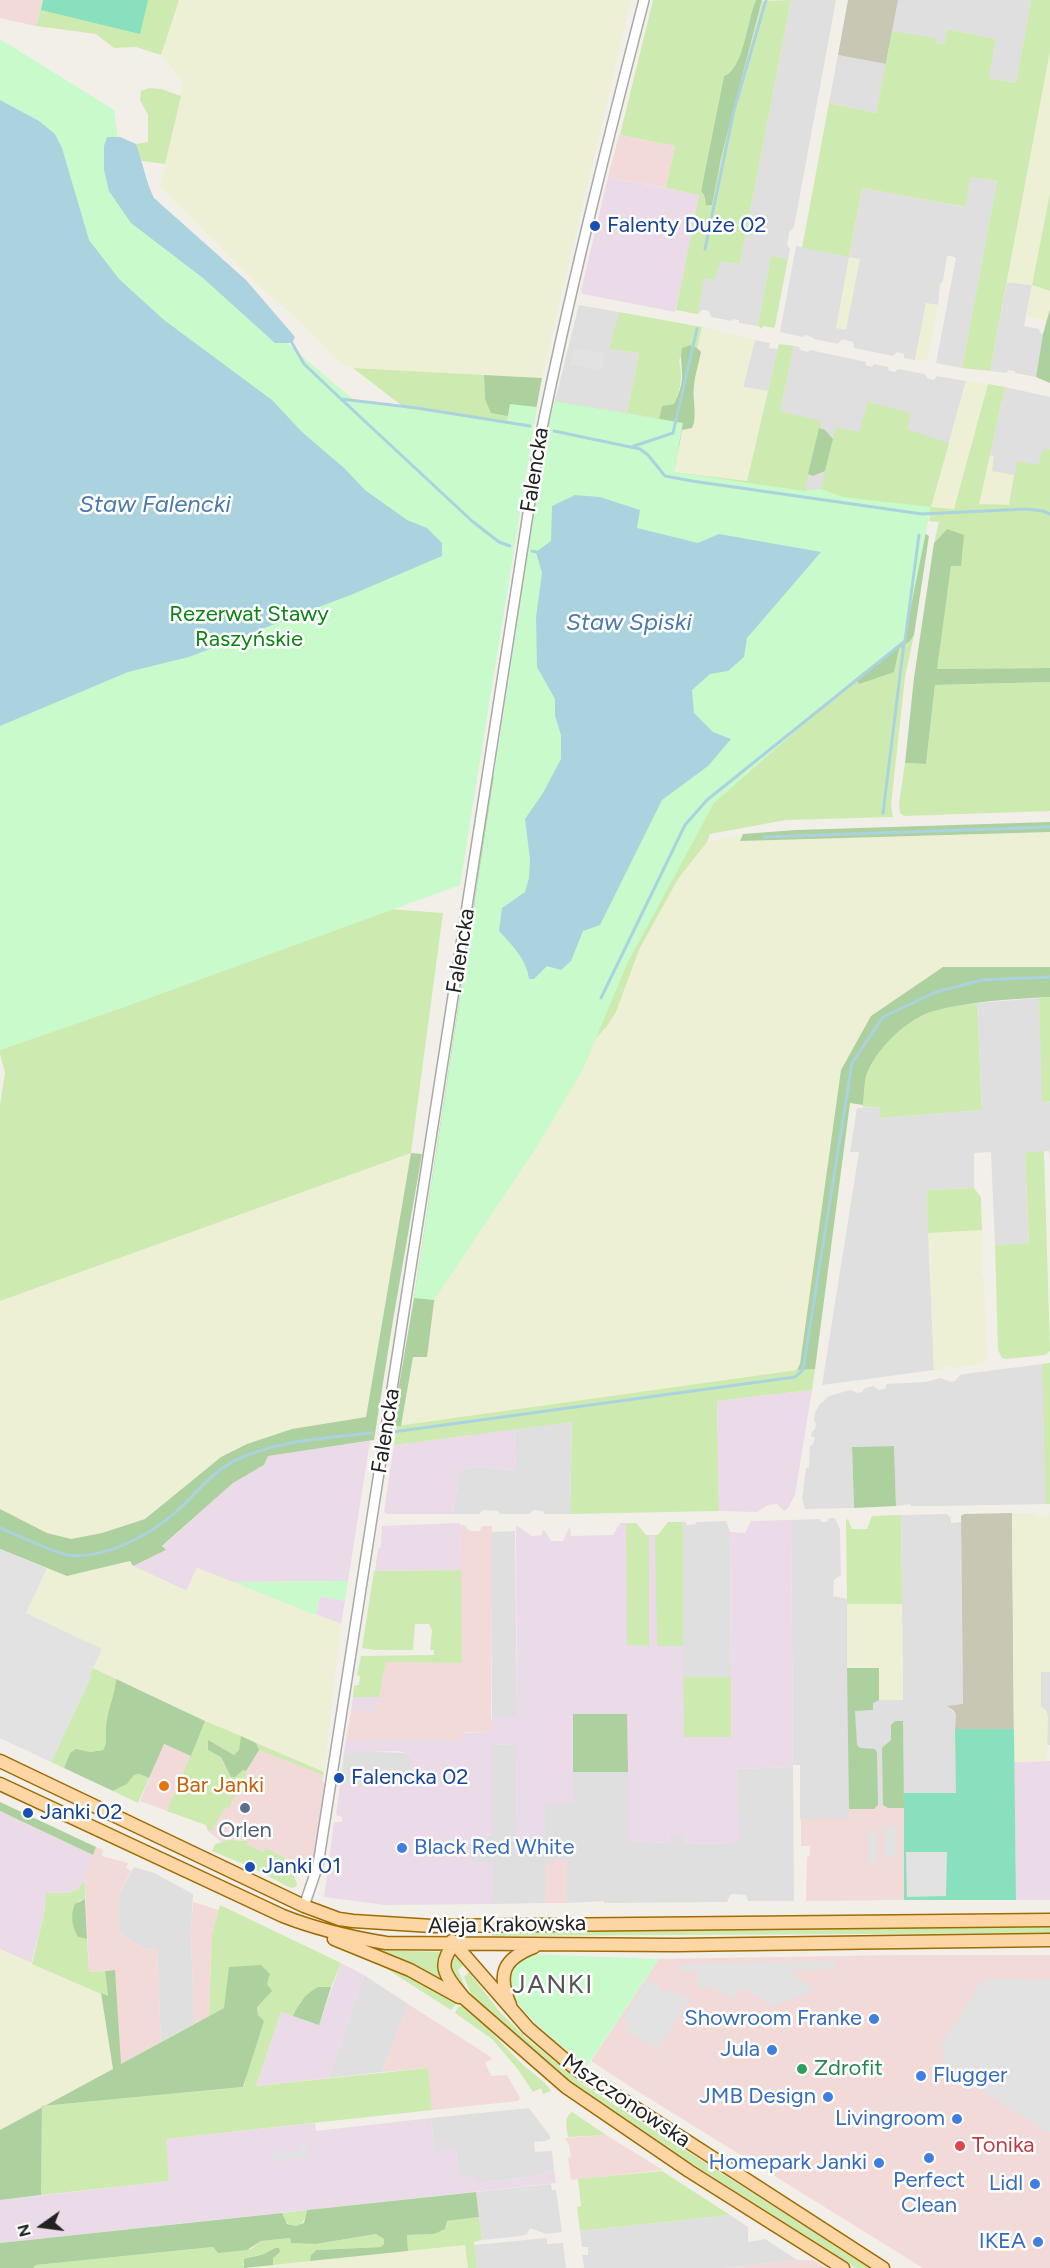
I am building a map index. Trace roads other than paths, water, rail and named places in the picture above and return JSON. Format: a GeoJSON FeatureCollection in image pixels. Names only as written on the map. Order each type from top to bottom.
{"type":"FeatureCollection","features":[{"type":"Feature","properties":{"kind":"main road","name":"Aleja Krakowska"},"geometry":{"type":"LineString","coordinates":[[0,1761],[304,1906],[339,1919],[432,1926],[1050,1920]]}},
{"type":"Feature","properties":{"kind":"main road","name":"Aleja Krakowska"},"geometry":{"type":"LineString","coordinates":[[0,1784],[309,1926],[340,1935],[386,1943],[675,1945],[1050,1940]]}},
{"type":"Feature","properties":{"kind":"main road"},"geometry":{"type":"LineString","coordinates":[[464,1998],[451,1984],[445,1969],[446,1954],[471,1925]]}},
{"type":"Feature","properties":{"kind":"main road"},"geometry":{"type":"LineString","coordinates":[[309,1926],[361,1951],[410,1970],[456,1996],[464,1998]]}},
{"type":"Feature","properties":{"kind":"main road","name":"Mszczonowska"},"geometry":{"type":"LineString","coordinates":[[432,1926],[455,1943],[513,2012],[549,2048],[596,2084],[882,2268]]}},
{"type":"Feature","properties":{"kind":"main road"},"geometry":{"type":"LineString","coordinates":[[513,2012],[503,1982],[506,1968],[517,1954],[541,1944]]}},
{"type":"Feature","properties":{"kind":"main road","name":"Mszczonowska"},"geometry":{"type":"LineString","coordinates":[[464,1998],[566,2087],[689,2171],[843,2268]]}},
{"type":"Feature","properties":{"kind":"street","name":"Falencka"},"geometry":{"type":"LineString","coordinates":[[304,1906],[318,1865],[539,443],[556,356],[644,0]]}},
{"type":"Feature","properties":{"kind":"water","name":"Staw Falencki"},"geometry":{"type":"Polygon","coordinates":[[[0,100],[39,121],[55,134],[62,148],[89,240],[119,279],[164,320],[272,400],[302,432],[344,468],[365,490],[407,520],[427,528],[442,543],[442,556],[353,594],[189,657],[128,672],[0,726],[0,100]]]}},
{"type":"Feature","properties":{"kind":"water"},"geometry":{"type":"Polygon","coordinates":[[[107,137],[120,137],[136,144],[154,198],[246,280],[295,337],[292,343],[275,343],[203,278],[131,223],[109,191],[104,170],[104,146],[107,137]]]}},
{"type":"Feature","properties":{"kind":"water","name":"Staw Spiski"},"geometry":{"type":"Polygon","coordinates":[[[575,495],[600,497],[640,510],[637,528],[698,543],[719,534],[821,552],[747,638],[744,657],[728,671],[710,674],[692,690],[694,713],[713,732],[731,739],[708,766],[662,800],[600,925],[583,931],[571,961],[561,970],[547,966],[534,979],[529,979],[522,959],[499,931],[502,908],[525,892],[529,878],[530,859],[525,819],[543,793],[561,759],[561,735],[555,716],[555,699],[537,667],[536,617],[542,573],[536,552],[551,541],[552,506],[575,495]]]}},
{"type":"Feature","properties":{"kind":"waterway"},"geometry":{"type":"LineString","coordinates":[[705,249],[734,110],[766,0]]}},
{"type":"Feature","properties":{"kind":"waterway"},"geometry":{"type":"LineString","coordinates":[[634,446],[673,433],[697,329]]}},
{"type":"Feature","properties":{"kind":"waterway"},"geometry":{"type":"LineString","coordinates":[[292,343],[304,364],[472,521],[499,542],[510,546]]}},
{"type":"Feature","properties":{"kind":"waterway"},"geometry":{"type":"LineString","coordinates":[[341,399],[417,408],[530,426]]}},
{"type":"Feature","properties":{"kind":"waterway"},"geometry":{"type":"LineString","coordinates":[[554,431],[640,449],[665,476],[692,481],[922,514],[1026,509],[1050,514]]}},
{"type":"Feature","properties":{"kind":"waterway"},"geometry":{"type":"LineString","coordinates":[[601,998],[685,825],[707,800],[905,641],[919,535]]}},
{"type":"Feature","properties":{"kind":"waterway"},"geometry":{"type":"LineString","coordinates":[[532,551],[536,552]]}},
{"type":"Feature","properties":{"kind":"waterway"},"geometry":{"type":"LineString","coordinates":[[883,813],[904,643]]}},
{"type":"Feature","properties":{"kind":"waterway"},"geometry":{"type":"LineString","coordinates":[[764,837],[1050,827]]}},
{"type":"Feature","properties":{"kind":"waterway"},"geometry":{"type":"LineString","coordinates":[[393,1432],[795,1377],[803,1370],[852,1063],[883,1017],[936,992],[982,980],[1050,977]]}},
{"type":"Feature","properties":{"kind":"waterway"},"geometry":{"type":"LineString","coordinates":[[0,1528],[68,1555],[96,1554],[126,1544],[165,1521],[218,1471],[234,1461],[284,1444],[372,1433]]}},
{"type":"Feature","properties":{"kind":"place","name":"Falenty Duże 02"},"geometry":{"type":"Point","coordinates":[595,226]}},
{"type":"Feature","properties":{"kind":"place","name":"Falencka 02"},"geometry":{"type":"Point","coordinates":[339,1778]}},
{"type":"Feature","properties":{"kind":"place","name":"Bar Janki"},"geometry":{"type":"Point","coordinates":[164,1786]}},
{"type":"Feature","properties":{"kind":"place","name":"Orlen"},"geometry":{"type":"Point","coordinates":[245,1808]}},
{"type":"Feature","properties":{"kind":"place","name":"Janki 02"},"geometry":{"type":"Point","coordinates":[28,1813]}},
{"type":"Feature","properties":{"kind":"place","name":"Black Red White"},"geometry":{"type":"Point","coordinates":[402,1848]}},
{"type":"Feature","properties":{"kind":"place","name":"Janki 01"},"geometry":{"type":"Point","coordinates":[250,1867]}},
{"type":"Feature","properties":{"kind":"place","name":"Showroom Franke"},"geometry":{"type":"Point","coordinates":[874,2019]}},
{"type":"Feature","properties":{"kind":"place","name":"Jula"},"geometry":{"type":"Point","coordinates":[772,2050]}},
{"type":"Feature","properties":{"kind":"place","name":"Zdrofit"},"geometry":{"type":"Point","coordinates":[802,2069]}},
{"type":"Feature","properties":{"kind":"place","name":"Flugger"},"geometry":{"type":"Point","coordinates":[921,2076]}},
{"type":"Feature","properties":{"kind":"place","name":"JMB Design"},"geometry":{"type":"Point","coordinates":[828,2097]}},
{"type":"Feature","properties":{"kind":"place","name":"Livingroom"},"geometry":{"type":"Point","coordinates":[957,2119]}},
{"type":"Feature","properties":{"kind":"place","name":"Tonika"},"geometry":{"type":"Point","coordinates":[960,2146]}},
{"type":"Feature","properties":{"kind":"place","name":"Perfect Clean"},"geometry":{"type":"Point","coordinates":[929,2158]}},
{"type":"Feature","properties":{"kind":"place","name":"Homepark Janki"},"geometry":{"type":"Point","coordinates":[879,2163]}},
{"type":"Feature","properties":{"kind":"place","name":"Lidl"},"geometry":{"type":"Point","coordinates":[1035,2184]}},
{"type":"Feature","properties":{"kind":"place","name":"IKEA"},"geometry":{"type":"Point","coordinates":[1038,2242]}},
{"type":"Feature","properties":{"kind":"district","name":"JANKI"},"geometry":{"type":"Point","coordinates":[553,1985]}},
{"type":"Feature","properties":{"kind":"park label","name":"Rezerwat Stawy Raszyńskie"},"geometry":{"type":"Point","coordinates":[249,628]}}]}
